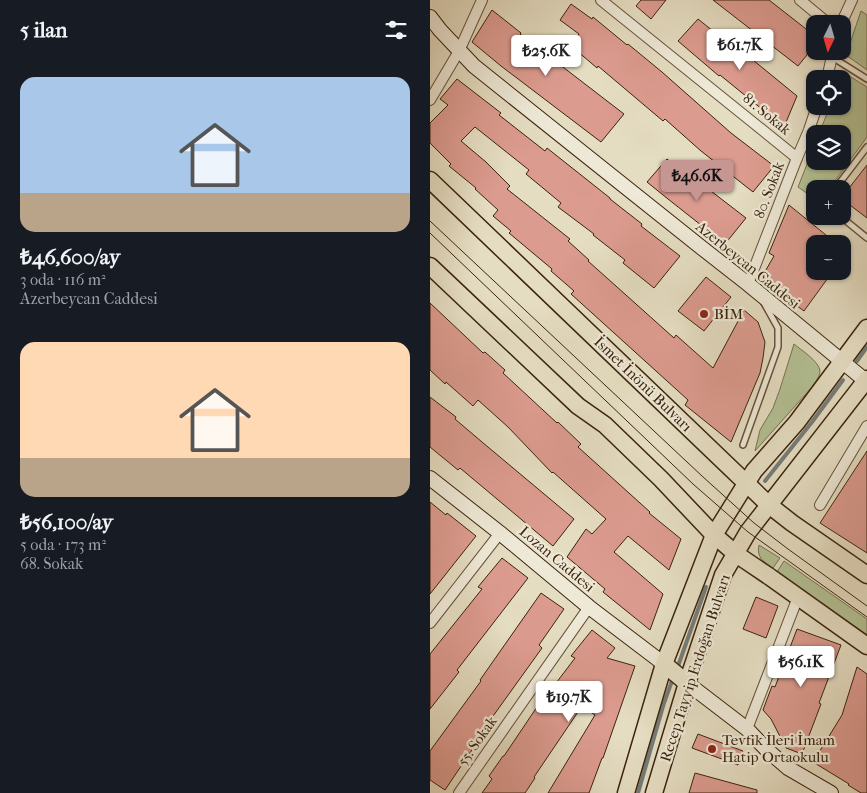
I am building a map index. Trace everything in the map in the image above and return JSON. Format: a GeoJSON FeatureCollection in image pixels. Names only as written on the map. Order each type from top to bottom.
{"type":"FeatureCollection","features":[{"type":"Feature","properties":{"kind":"main road","name":"Azerbeycan Caddesi"},"geometry":{"type":"LineString","coordinates":[[430,17],[474,66],[760,293],[866,381]]}},
{"type":"Feature","properties":{"kind":"main road","name":"İsmet İnönü Bulvarı"},"geometry":{"type":"LineString","coordinates":[[430,180],[769,505],[867,575]]}},
{"type":"Feature","properties":{"kind":"main road"},"geometry":{"type":"LineString","coordinates":[[430,266],[578,406],[606,425],[714,535],[736,554],[867,646]]}},
{"type":"Feature","properties":{"kind":"main road","name":"Recep Tayyip Erdoğan Bulvarı"},"geometry":{"type":"LineString","coordinates":[[626,793],[666,666],[714,535],[754,471],[797,422],[867,328]]}},
{"type":"Feature","properties":{"kind":"main road","name":"Recep Tayyip Erdoğan Bulvarı"},"geometry":{"type":"LineString","coordinates":[[654,793],[685,681],[723,575],[748,532],[866,381]]}},
{"type":"Feature","properties":{"kind":"main road","name":"Lozan Caddesi"},"geometry":{"type":"LineString","coordinates":[[430,478],[500,532],[589,607],[666,666]]}},
{"type":"Feature","properties":{"kind":"main road"},"geometry":{"type":"LineString","coordinates":[[666,666],[747,729],[788,768],[831,793]]}},
{"type":"Feature","properties":{"kind":"street"},"geometry":{"type":"LineString","coordinates":[[430,100],[459,51],[482,0]]}},
{"type":"Feature","properties":{"kind":"street","name":"81. Sokak"},"geometry":{"type":"LineString","coordinates":[[601,0],[797,158]]}},
{"type":"Feature","properties":{"kind":"street"},"geometry":{"type":"LineString","coordinates":[[800,0],[818,15]]}},
{"type":"Feature","properties":{"kind":"street"},"geometry":{"type":"LineString","coordinates":[[845,15],[852,0]]}},
{"type":"Feature","properties":{"kind":"street","name":"80. Sokak"},"geometry":{"type":"LineString","coordinates":[[748,284],[814,115]]}},
{"type":"Feature","properties":{"kind":"street"},"geometry":{"type":"LineString","coordinates":[[820,505],[867,426]]}},
{"type":"Feature","properties":{"kind":"street"},"geometry":{"type":"LineString","coordinates":[[430,623],[500,532]]}},
{"type":"Feature","properties":{"kind":"street"},"geometry":{"type":"LineString","coordinates":[[747,729],[798,597]]}},
{"type":"Feature","properties":{"kind":"street","name":"55. Sokak"},"geometry":{"type":"LineString","coordinates":[[459,793],[589,607]]}},
{"type":"Feature","properties":{"kind":"lane"},"geometry":{"type":"LineString","coordinates":[[840,60],[867,79]]}},
{"type":"Feature","properties":{"kind":"lane"},"geometry":{"type":"LineString","coordinates":[[842,180],[867,147]]}},
{"type":"Feature","properties":{"kind":"lane"},"geometry":{"type":"LineString","coordinates":[[851,225],[867,238]]}},
{"type":"Feature","properties":{"kind":"lane"},"geometry":{"type":"LineString","coordinates":[[743,445],[778,346],[778,328],[760,293]]}},
{"type":"Feature","properties":{"kind":"green space"},"geometry":{"type":"Polygon","coordinates":[[[861,11],[867,15],[867,70],[851,59],[851,40],[861,11]]]}},
{"type":"Feature","properties":{"kind":"green space"},"geometry":{"type":"Polygon","coordinates":[[[851,77],[867,87],[867,137],[851,159],[851,125],[823,125],[826,115],[851,115],[851,77]]]}},
{"type":"Feature","properties":{"kind":"green space"},"geometry":{"type":"Polygon","coordinates":[[[806,167],[806,170],[843,170],[836,180],[806,180],[806,193],[798,187],[806,167]]]}},
{"type":"Feature","properties":{"kind":"green space"},"geometry":{"type":"Polygon","coordinates":[[[794,344],[816,363],[820,371],[819,375],[813,386],[755,451],[760,430],[773,408],[794,344]]]}},
{"type":"Feature","properties":{"kind":"green space"},"geometry":{"type":"Polygon","coordinates":[[[759,545],[780,558],[773,568],[764,562],[760,556],[759,545]]]}},
{"type":"Feature","properties":{"kind":"green space"},"geometry":{"type":"Polygon","coordinates":[[[784,561],[867,619],[867,636],[777,572],[784,561]]]}},
{"type":"Feature","properties":{"kind":"building"},"geometry":{"type":"Polygon","coordinates":[[[641,0],[666,0],[651,19],[636,6],[641,0]]]}},
{"type":"Feature","properties":{"kind":"building"},"geometry":{"type":"Polygon","coordinates":[[[713,0],[769,0],[806,29],[806,56],[798,66],[713,0]]]}},
{"type":"Feature","properties":{"kind":"building"},"geometry":{"type":"Polygon","coordinates":[[[571,4],[592,19],[593,17],[628,44],[731,133],[774,166],[753,192],[701,151],[665,119],[663,121],[570,45],[579,34],[560,20],[571,4]]]}},
{"type":"Feature","properties":{"kind":"building"},"geometry":{"type":"Polygon","coordinates":[[[492,10],[520,34],[624,114],[601,142],[472,42],[492,10]]]}},
{"type":"Feature","properties":{"kind":"building"},"geometry":{"type":"Polygon","coordinates":[[[698,19],[718,35],[720,33],[797,96],[784,127],[678,41],[698,19]]]}},
{"type":"Feature","properties":{"kind":"building"},"geometry":{"type":"Polygon","coordinates":[[[457,79],[501,113],[499,115],[545,151],[547,148],[680,256],[654,288],[623,263],[625,260],[558,207],[561,203],[526,174],[529,170],[475,127],[461,141],[510,186],[507,189],[570,239],[568,241],[588,261],[674,338],[676,335],[713,368],[744,310],[758,322],[765,342],[760,373],[731,442],[685,405],[688,400],[571,294],[574,291],[551,271],[552,269],[509,233],[511,231],[493,216],[498,210],[476,188],[449,166],[451,164],[430,143],[430,123],[448,105],[440,99],[457,79]]]}},
{"type":"Feature","properties":{"kind":"building"},"geometry":{"type":"Polygon","coordinates":[[[667,159],[696,183],[698,181],[746,218],[725,244],[647,182],[667,159]]]}},
{"type":"Feature","properties":{"kind":"building"},"geometry":{"type":"Polygon","coordinates":[[[867,165],[867,218],[851,206],[851,185],[867,165]]]}},
{"type":"Feature","properties":{"kind":"building"},"geometry":{"type":"Polygon","coordinates":[[[789,205],[806,219],[806,225],[814,225],[826,235],[806,235],[806,280],[826,280],[804,311],[764,280],[763,275],[774,256],[769,253],[789,205]]]}},
{"type":"Feature","properties":{"kind":"building"},"geometry":{"type":"Polygon","coordinates":[[[706,277],[731,297],[704,331],[678,311],[706,277]]]}},
{"type":"Feature","properties":{"kind":"building"},"geometry":{"type":"Polygon","coordinates":[[[430,303],[483,353],[485,352],[505,370],[503,373],[581,444],[578,447],[649,513],[681,539],[669,570],[628,536],[614,552],[663,594],[650,630],[603,592],[605,589],[567,557],[586,529],[592,534],[606,519],[552,473],[508,427],[478,400],[473,406],[430,370],[430,303]]]}},
{"type":"Feature","properties":{"kind":"building"},"geometry":{"type":"Polygon","coordinates":[[[430,397],[456,417],[455,419],[574,519],[553,546],[460,468],[458,470],[430,447],[430,397]]]}},
{"type":"Feature","properties":{"kind":"building"},"geometry":{"type":"Polygon","coordinates":[[[867,451],[867,553],[820,523],[867,451]]]}},
{"type":"Feature","properties":{"kind":"building"},"geometry":{"type":"Polygon","coordinates":[[[430,502],[476,536],[430,594],[430,502]]]}},
{"type":"Feature","properties":{"kind":"building"},"geometry":{"type":"Polygon","coordinates":[[[502,558],[528,578],[457,670],[459,672],[430,709],[430,654],[482,589],[478,587],[502,558]]]}},
{"type":"Feature","properties":{"kind":"building"},"geometry":{"type":"Polygon","coordinates":[[[541,593],[564,609],[539,645],[542,648],[478,737],[480,738],[445,790],[430,780],[430,751],[541,593]]]}},
{"type":"Feature","properties":{"kind":"building"},"geometry":{"type":"Polygon","coordinates":[[[756,597],[778,606],[766,638],[743,629],[756,597]]]}},
{"type":"Feature","properties":{"kind":"building"},"geometry":{"type":"Polygon","coordinates":[[[797,629],[841,645],[802,754],[786,748],[771,719],[763,710],[772,686],[775,687],[797,629]]]}},
{"type":"Feature","properties":{"kind":"building"},"geometry":{"type":"Polygon","coordinates":[[[592,630],[615,648],[607,658],[635,666],[589,793],[548,793],[595,715],[582,706],[525,793],[482,793],[492,779],[489,776],[543,698],[575,658],[571,656],[592,630]]]}},
{"type":"Feature","properties":{"kind":"building"},"geometry":{"type":"Polygon","coordinates":[[[857,667],[867,674],[867,793],[861,793],[813,762],[842,715],[857,667]]]}},
{"type":"Feature","properties":{"kind":"building"},"geometry":{"type":"Polygon","coordinates":[[[698,734],[743,751],[738,765],[692,748],[698,734]]]}},
{"type":"Feature","properties":{"kind":"building"},"geometry":{"type":"Polygon","coordinates":[[[695,773],[757,790],[757,793],[689,793],[695,773]]]}},
{"type":"Feature","properties":{"kind":"waterway"},"geometry":{"type":"LineString","coordinates":[[857,361],[867,347]]}},
{"type":"Feature","properties":{"kind":"waterway"},"geometry":{"type":"LineString","coordinates":[[765,481],[843,380]]}},
{"type":"Feature","properties":{"kind":"waterway"},"geometry":{"type":"LineString","coordinates":[[677,669],[706,587]]}},
{"type":"Feature","properties":{"kind":"waterway"},"geometry":{"type":"LineString","coordinates":[[638,793],[673,678]]}},
{"type":"Feature","properties":{"kind":"tram line"},"geometry":{"type":"LineString","coordinates":[[430,221],[754,523],[867,606]]}},
{"type":"Feature","properties":{"kind":"tram line"},"geometry":{"type":"LineString","coordinates":[[430,233],[693,484],[748,532],[867,617]]}},
{"type":"Feature","properties":{"kind":"place","name":"BİM"},"geometry":{"type":"Point","coordinates":[704,314]}},
{"type":"Feature","properties":{"kind":"place","name":"Tevfik İleri İmam Hatip Ortaokulu"},"geometry":{"type":"Point","coordinates":[712,749]}}]}
